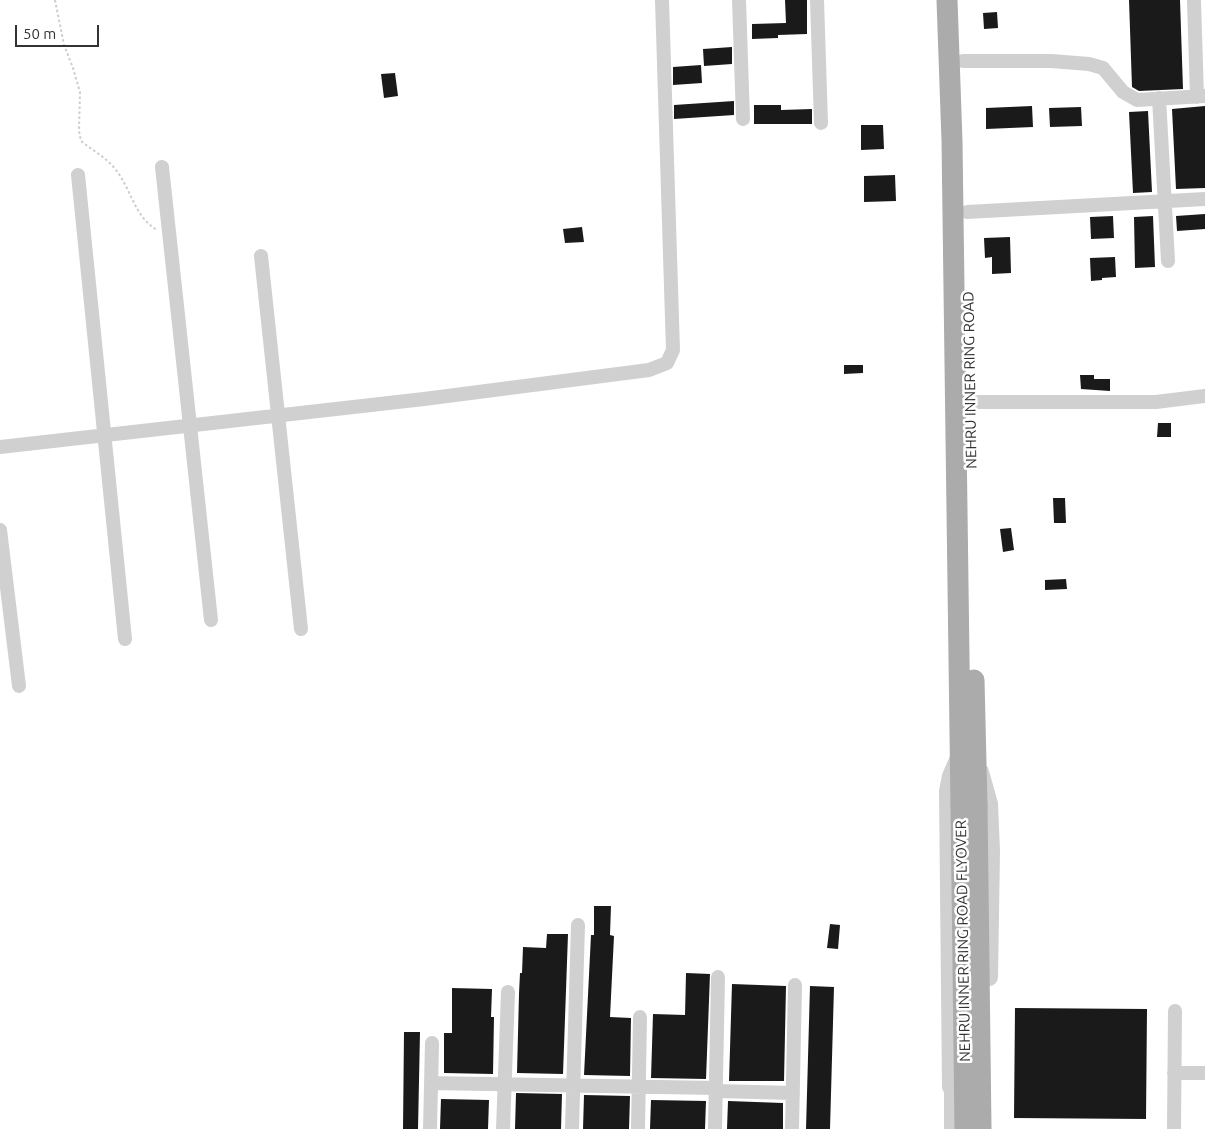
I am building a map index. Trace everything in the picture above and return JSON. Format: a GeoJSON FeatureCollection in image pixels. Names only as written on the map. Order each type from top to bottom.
{"type":"FeatureCollection","features":[{"type":"Feature","properties":{"kind":"main road","name":"NEHRU INNER RING ROAD"},"geometry":{"type":"LineString","coordinates":[[947,0],[967,657],[968,756]]}},
{"type":"Feature","properties":{"kind":"main road","name":"NEHRU INNER RING ROAD"},"geometry":{"type":"LineString","coordinates":[[962,0],[970,402],[967,657]]}},
{"type":"Feature","properties":{"kind":"main road","name":"NEHRU INNER RING ROAD FLYOVER"},"geometry":{"type":"LineString","coordinates":[[968,756],[981,1129]]}},
{"type":"Feature","properties":{"kind":"main road","name":"NEHRU INNER RING ROAD FLYOVER"},"geometry":{"type":"LineString","coordinates":[[964,1129],[969,805]]}},
{"type":"Feature","properties":{"kind":"street"},"geometry":{"type":"LineString","coordinates":[[0,447],[190,426],[649,370],[667,363],[673,350],[662,0]]}},
{"type":"Feature","properties":{"kind":"street"},"geometry":{"type":"LineString","coordinates":[[739,0],[742,119]]}},
{"type":"Feature","properties":{"kind":"street"},"geometry":{"type":"LineString","coordinates":[[817,0],[821,123]]}},
{"type":"Feature","properties":{"kind":"street"},"geometry":{"type":"LineString","coordinates":[[963,61],[1051,61],[1089,64],[1103,68],[1123,92],[1137,100],[1201,96],[1194,0]]}},
{"type":"Feature","properties":{"kind":"street"},"geometry":{"type":"LineString","coordinates":[[1159,98],[1168,261]]}},
{"type":"Feature","properties":{"kind":"street"},"geometry":{"type":"LineString","coordinates":[[162,167],[211,620]]}},
{"type":"Feature","properties":{"kind":"street"},"geometry":{"type":"LineString","coordinates":[[78,175],[125,639]]}},
{"type":"Feature","properties":{"kind":"street"},"geometry":{"type":"LineString","coordinates":[[967,212],[1205,199]]}},
{"type":"Feature","properties":{"kind":"street"},"geometry":{"type":"LineString","coordinates":[[261,256],[301,629]]}},
{"type":"Feature","properties":{"kind":"street"},"geometry":{"type":"LineString","coordinates":[[970,402],[1156,402],[1205,396]]}},
{"type":"Feature","properties":{"kind":"street"},"geometry":{"type":"LineString","coordinates":[[0,530],[19,686]]}},
{"type":"Feature","properties":{"kind":"street"},"geometry":{"type":"LineString","coordinates":[[951,1087],[989,1085],[990,1081],[991,851],[989,804],[968,756],[951,776],[948,791],[951,1129]]}},
{"type":"Feature","properties":{"kind":"street"},"geometry":{"type":"LineString","coordinates":[[572,1129],[578,924]]}},
{"type":"Feature","properties":{"kind":"street"},"geometry":{"type":"LineString","coordinates":[[715,1129],[718,977]]}},
{"type":"Feature","properties":{"kind":"street"},"geometry":{"type":"LineString","coordinates":[[792,1129],[795,985]]}},
{"type":"Feature","properties":{"kind":"street"},"geometry":{"type":"LineString","coordinates":[[503,1129],[508,992]]}},
{"type":"Feature","properties":{"kind":"street"},"geometry":{"type":"LineString","coordinates":[[1174,1129],[1175,1011]]}},
{"type":"Feature","properties":{"kind":"street"},"geometry":{"type":"LineString","coordinates":[[638,1129],[640,1018]]}},
{"type":"Feature","properties":{"kind":"street"},"geometry":{"type":"LineString","coordinates":[[430,1129],[432,1043]]}},
{"type":"Feature","properties":{"kind":"street"},"geometry":{"type":"LineString","coordinates":[[1174,1073],[1205,1073]]}},
{"type":"Feature","properties":{"kind":"street"},"geometry":{"type":"LineString","coordinates":[[431,1084],[574,1086],[793,1093]]}},
{"type":"Feature","properties":{"kind":"path"},"geometry":{"type":"LineString","coordinates":[[55,0],[64,45],[80,92],[80,141],[110,162],[118,172],[147,224],[158,231],[170,233]]}},
{"type":"Feature","properties":{"kind":"building"},"geometry":{"type":"Polygon","coordinates":[[[785,0],[807,0],[807,34],[778,35],[778,38],[752,39],[752,24],[786,23],[785,0]]]}},
{"type":"Feature","properties":{"kind":"building"},"geometry":{"type":"Polygon","coordinates":[[[1129,0],[1180,0],[1183,89],[1139,91],[1132,87],[1129,0]]]}},
{"type":"Feature","properties":{"kind":"building"},"geometry":{"type":"Polygon","coordinates":[[[997,12],[998,28],[984,29],[983,13],[997,12]]]}},
{"type":"Feature","properties":{"kind":"building"},"geometry":{"type":"Polygon","coordinates":[[[732,47],[732,64],[704,66],[703,49],[732,47]]]}},
{"type":"Feature","properties":{"kind":"building"},"geometry":{"type":"Polygon","coordinates":[[[701,65],[702,83],[673,85],[673,67],[701,65]]]}},
{"type":"Feature","properties":{"kind":"building"},"geometry":{"type":"Polygon","coordinates":[[[395,73],[398,96],[384,98],[381,74],[395,73]]]}},
{"type":"Feature","properties":{"kind":"building"},"geometry":{"type":"Polygon","coordinates":[[[734,101],[734,115],[674,119],[674,105],[734,101]]]}},
{"type":"Feature","properties":{"kind":"building"},"geometry":{"type":"Polygon","coordinates":[[[754,105],[781,105],[781,110],[812,109],[812,124],[754,124],[754,105]]]}},
{"type":"Feature","properties":{"kind":"building"},"geometry":{"type":"Polygon","coordinates":[[[1032,106],[1033,127],[986,129],[986,108],[1032,106]]]}},
{"type":"Feature","properties":{"kind":"building"},"geometry":{"type":"Polygon","coordinates":[[[1205,106],[1205,188],[1176,189],[1172,109],[1205,106]]]}},
{"type":"Feature","properties":{"kind":"building"},"geometry":{"type":"Polygon","coordinates":[[[1081,107],[1082,126],[1050,127],[1049,108],[1081,107]]]}},
{"type":"Feature","properties":{"kind":"building"},"geometry":{"type":"Polygon","coordinates":[[[1148,111],[1152,192],[1133,193],[1129,112],[1148,111]]]}},
{"type":"Feature","properties":{"kind":"building"},"geometry":{"type":"Polygon","coordinates":[[[861,125],[883,125],[884,149],[861,150],[861,125]]]}},
{"type":"Feature","properties":{"kind":"building"},"geometry":{"type":"Polygon","coordinates":[[[895,175],[896,201],[864,202],[864,176],[895,175]]]}},
{"type":"Feature","properties":{"kind":"building"},"geometry":{"type":"Polygon","coordinates":[[[1205,214],[1205,229],[1177,231],[1176,216],[1205,214]]]}},
{"type":"Feature","properties":{"kind":"building"},"geometry":{"type":"Polygon","coordinates":[[[1113,216],[1114,238],[1091,239],[1090,217],[1113,216]]]}},
{"type":"Feature","properties":{"kind":"building"},"geometry":{"type":"Polygon","coordinates":[[[1153,216],[1155,267],[1135,268],[1134,217],[1153,216]]]}},
{"type":"Feature","properties":{"kind":"building"},"geometry":{"type":"Polygon","coordinates":[[[582,227],[584,242],[565,243],[563,229],[582,227]]]}},
{"type":"Feature","properties":{"kind":"building"},"geometry":{"type":"Polygon","coordinates":[[[1010,237],[1011,273],[992,274],[992,257],[985,258],[984,238],[1010,237]]]}},
{"type":"Feature","properties":{"kind":"building"},"geometry":{"type":"Polygon","coordinates":[[[1115,257],[1116,277],[1091,281],[1090,258],[1115,257]]]}},
{"type":"Feature","properties":{"kind":"building"},"geometry":{"type":"Polygon","coordinates":[[[844,365],[863,365],[863,373],[844,374],[844,365]]]}},
{"type":"Feature","properties":{"kind":"building"},"geometry":{"type":"Polygon","coordinates":[[[1080,375],[1094,375],[1094,379],[1110,379],[1110,391],[1081,389],[1080,375]]]}},
{"type":"Feature","properties":{"kind":"building"},"geometry":{"type":"Polygon","coordinates":[[[1158,423],[1171,423],[1171,437],[1157,437],[1158,423]]]}},
{"type":"Feature","properties":{"kind":"building"},"geometry":{"type":"Polygon","coordinates":[[[1053,498],[1065,498],[1066,523],[1054,523],[1053,498]]]}},
{"type":"Feature","properties":{"kind":"building"},"geometry":{"type":"Polygon","coordinates":[[[1011,528],[1014,550],[1003,552],[1000,529],[1011,528]]]}},
{"type":"Feature","properties":{"kind":"building"},"geometry":{"type":"Polygon","coordinates":[[[1066,579],[1067,589],[1045,590],[1045,580],[1066,579]]]}},
{"type":"Feature","properties":{"kind":"building"},"geometry":{"type":"Polygon","coordinates":[[[594,906],[611,906],[610,935],[614,936],[610,1017],[631,1018],[630,1076],[584,1075],[591,935],[594,935],[594,906]]]}},
{"type":"Feature","properties":{"kind":"building"},"geometry":{"type":"Polygon","coordinates":[[[830,924],[840,925],[838,949],[827,948],[830,924]]]}},
{"type":"Feature","properties":{"kind":"building"},"geometry":{"type":"Polygon","coordinates":[[[547,934],[568,934],[563,1074],[517,1073],[520,973],[522,973],[523,947],[546,948],[547,934]]]}},
{"type":"Feature","properties":{"kind":"building"},"geometry":{"type":"Polygon","coordinates":[[[686,973],[710,974],[706,1079],[651,1078],[653,1014],[685,1015],[686,973]]]}},
{"type":"Feature","properties":{"kind":"building"},"geometry":{"type":"Polygon","coordinates":[[[732,984],[786,986],[784,1081],[729,1081],[732,984]]]}},
{"type":"Feature","properties":{"kind":"building"},"geometry":{"type":"Polygon","coordinates":[[[810,986],[834,987],[830,1129],[806,1129],[810,986]]]}},
{"type":"Feature","properties":{"kind":"building"},"geometry":{"type":"Polygon","coordinates":[[[452,988],[492,989],[491,1017],[494,1017],[493,1074],[444,1073],[444,1033],[452,1033],[452,988]]]}},
{"type":"Feature","properties":{"kind":"building"},"geometry":{"type":"Polygon","coordinates":[[[1015,1008],[1147,1009],[1146,1119],[1014,1118],[1015,1008]]]}},
{"type":"Feature","properties":{"kind":"building"},"geometry":{"type":"Polygon","coordinates":[[[404,1032],[420,1032],[418,1129],[403,1129],[404,1032]]]}},
{"type":"Feature","properties":{"kind":"building"},"geometry":{"type":"Polygon","coordinates":[[[516,1093],[562,1094],[561,1129],[515,1129],[516,1093]]]}},
{"type":"Feature","properties":{"kind":"building"},"geometry":{"type":"Polygon","coordinates":[[[584,1095],[630,1096],[629,1129],[583,1129],[584,1095]]]}},
{"type":"Feature","properties":{"kind":"building"},"geometry":{"type":"Polygon","coordinates":[[[441,1099],[489,1100],[488,1129],[440,1129],[441,1099]]]}},
{"type":"Feature","properties":{"kind":"building"},"geometry":{"type":"Polygon","coordinates":[[[651,1100],[706,1101],[705,1129],[650,1129],[651,1100]]]}},
{"type":"Feature","properties":{"kind":"building"},"geometry":{"type":"Polygon","coordinates":[[[728,1101],[783,1103],[783,1129],[727,1129],[728,1101]]]}}]}
